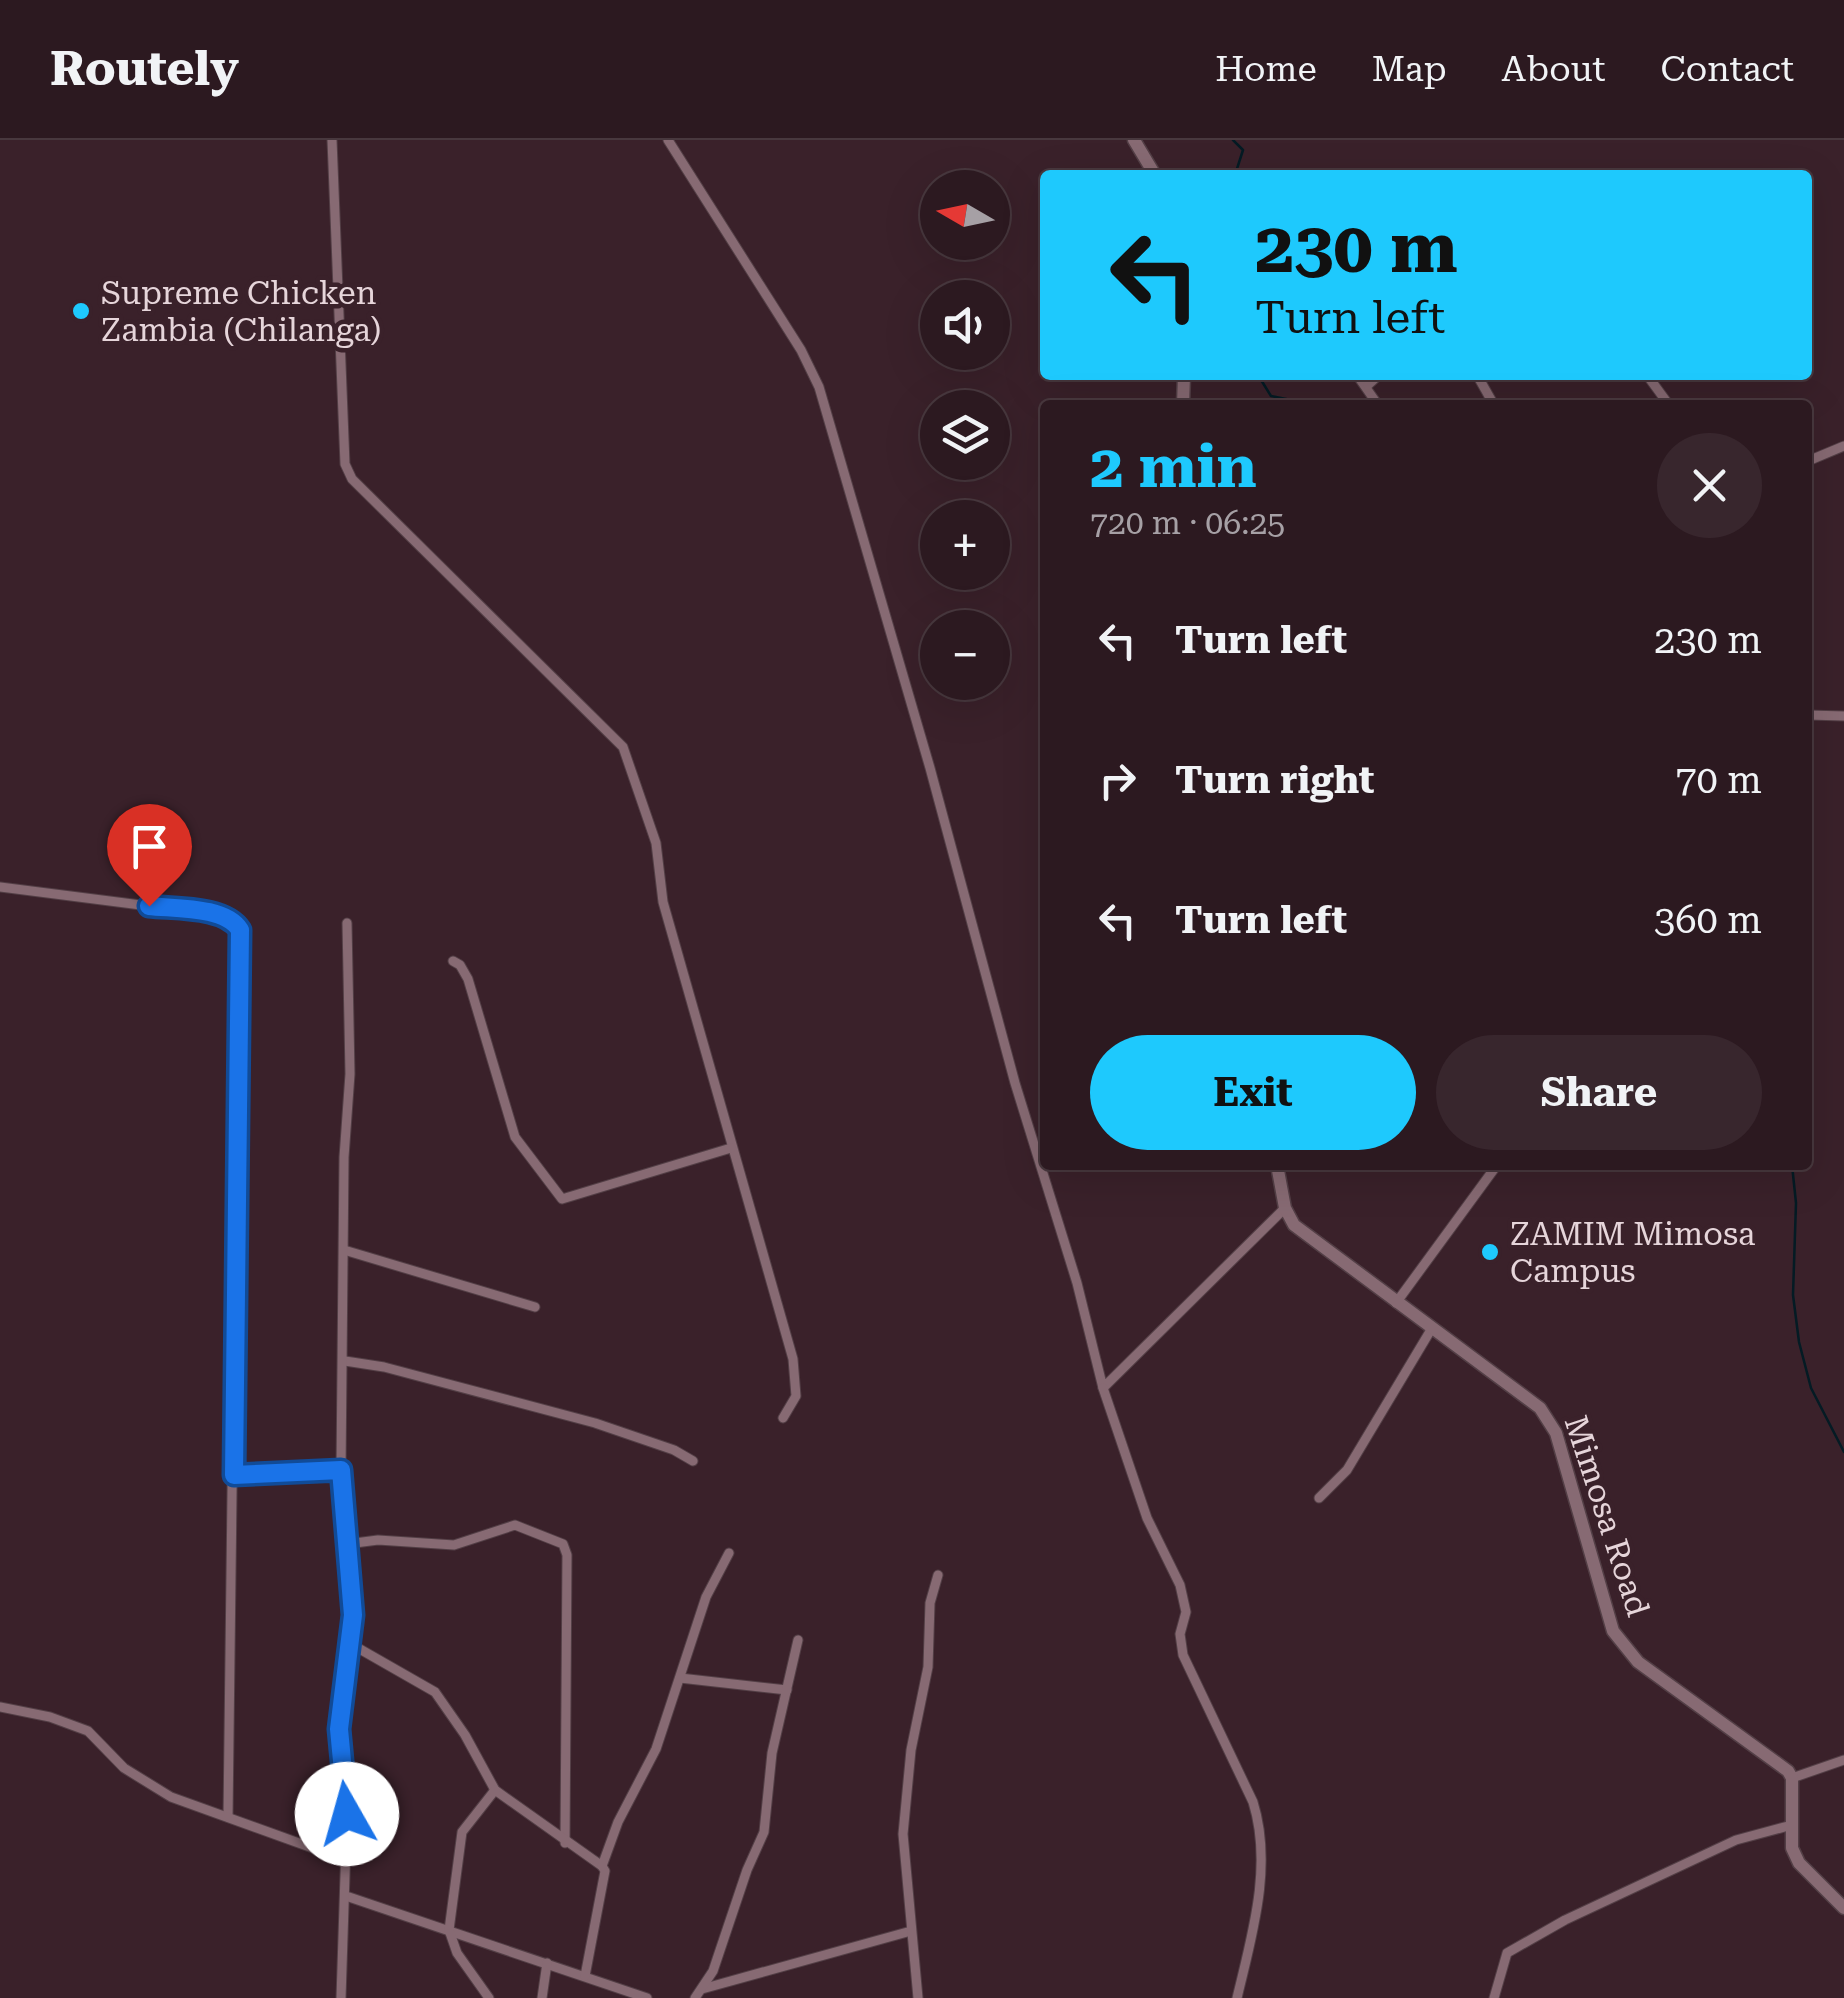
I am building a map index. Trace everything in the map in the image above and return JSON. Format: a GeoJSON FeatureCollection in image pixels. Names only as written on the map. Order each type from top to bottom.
{"type":"FeatureCollection","features":[{"type":"Feature","properties":{"kind":"street"},"geometry":{"type":"LineString","coordinates":[[332,140],[344,464],[352,479],[626,752],[656,844],[663,902],[793,1359],[796,1396],[784,1418]]}},
{"type":"Feature","properties":{"kind":"street"},"geometry":{"type":"LineString","coordinates":[[668,140],[801,350],[819,388],[1040,1163]]}},
{"type":"Feature","properties":{"kind":"street"},"geometry":{"type":"LineString","coordinates":[[1134,140],[1152,170]]}},
{"type":"Feature","properties":{"kind":"street"},"geometry":{"type":"LineString","coordinates":[[1362,380],[1376,400]]}},
{"type":"Feature","properties":{"kind":"street"},"geometry":{"type":"LineString","coordinates":[[1368,385],[1374,380]]}},
{"type":"Feature","properties":{"kind":"street"},"geometry":{"type":"LineString","coordinates":[[1812,460],[1844,446]]}},
{"type":"Feature","properties":{"kind":"street"},"geometry":{"type":"LineString","coordinates":[[1812,715],[1844,716]]}},
{"type":"Feature","properties":{"kind":"street"},"geometry":{"type":"LineString","coordinates":[[0,887],[219,915],[234,921],[240,930],[228,1817]]}},
{"type":"Feature","properties":{"kind":"street"},"geometry":{"type":"LineString","coordinates":[[340,1998],[347,1814],[339,1729],[341,1688],[351,1644],[341,1470],[350,1074],[347,923]]}},
{"type":"Feature","properties":{"kind":"street"},"geometry":{"type":"LineString","coordinates":[[453,961],[468,979],[514,1136],[562,1198],[731,1148]]}},
{"type":"Feature","properties":{"kind":"street"},"geometry":{"type":"LineString","coordinates":[[1042,1170],[1082,1299],[1103,1388],[1147,1518],[1180,1585],[1186,1612],[1180,1634],[1183,1655],[1253,1802],[1260,1826],[1259,1904],[1237,1998]]}},
{"type":"Feature","properties":{"kind":"street"},"geometry":{"type":"LineString","coordinates":[[1103,1388],[1285,1208],[1278,1170]]}},
{"type":"Feature","properties":{"kind":"street"},"geometry":{"type":"LineString","coordinates":[[1396,1303],[1493,1170]]}},
{"type":"Feature","properties":{"kind":"street","name":"Mimosa Road"},"geometry":{"type":"LineString","coordinates":[[1285,1208],[1294,1226],[1540,1408],[1556,1433],[1606,1614],[1624,1646],[1655,1675],[1777,1760],[1792,1778]]}},
{"type":"Feature","properties":{"kind":"street"},"geometry":{"type":"LineString","coordinates":[[344,1250],[535,1306]]}},
{"type":"Feature","properties":{"kind":"street"},"geometry":{"type":"LineString","coordinates":[[1319,1498],[1347,1470],[1432,1328]]}},
{"type":"Feature","properties":{"kind":"street"},"geometry":{"type":"LineString","coordinates":[[344,1361],[384,1367],[595,1423],[693,1461]]}},
{"type":"Feature","properties":{"kind":"street"},"geometry":{"type":"LineString","coordinates":[[234,1475],[341,1470]]}},
{"type":"Feature","properties":{"kind":"street"},"geometry":{"type":"LineString","coordinates":[[347,1544],[378,1540],[454,1545],[515,1525],[563,1544],[567,1555],[565,1843]]}},
{"type":"Feature","properties":{"kind":"street"},"geometry":{"type":"LineString","coordinates":[[602,1866],[618,1822],[656,1749],[706,1597],[729,1553]]}},
{"type":"Feature","properties":{"kind":"street"},"geometry":{"type":"LineString","coordinates":[[918,1998],[903,1840],[904,1808],[914,1726],[928,1667],[930,1603],[938,1575]]}},
{"type":"Feature","properties":{"kind":"street"},"geometry":{"type":"LineString","coordinates":[[699,1994],[713,1971],[746,1870],[764,1832],[772,1753],[798,1640]]}},
{"type":"Feature","properties":{"kind":"street"},"geometry":{"type":"LineString","coordinates":[[351,1644],[436,1692],[494,1790],[602,1866],[605,1871],[599,1915],[585,1976]]}},
{"type":"Feature","properties":{"kind":"street"},"geometry":{"type":"LineString","coordinates":[[680,1678],[786,1690]]}},
{"type":"Feature","properties":{"kind":"street"},"geometry":{"type":"LineString","coordinates":[[0,1706],[50,1717],[88,1731],[124,1768],[171,1797],[346,1860]]}},
{"type":"Feature","properties":{"kind":"street"},"geometry":{"type":"LineString","coordinates":[[1844,1760],[1792,1778],[1792,1848],[1799,1863],[1844,1908]]}},
{"type":"Feature","properties":{"kind":"street"},"geometry":{"type":"LineString","coordinates":[[489,1998],[457,1953],[449,1930],[462,1832],[494,1790]]}},
{"type":"Feature","properties":{"kind":"street"},"geometry":{"type":"LineString","coordinates":[[1494,1998],[1507,1953],[1566,1920],[1736,1840],[1792,1825]]}},
{"type":"Feature","properties":{"kind":"street"},"geometry":{"type":"LineString","coordinates":[[346,1896],[647,1998]]}},
{"type":"Feature","properties":{"kind":"street"},"geometry":{"type":"LineString","coordinates":[[699,1994],[912,1930]]}},
{"type":"Feature","properties":{"kind":"street"},"geometry":{"type":"LineString","coordinates":[[542,1998],[547,1963]]}},
{"type":"Feature","properties":{"kind":"waterway"},"geometry":{"type":"LineString","coordinates":[[1233,140],[1243,150],[1237,170]]}},
{"type":"Feature","properties":{"kind":"waterway"},"geometry":{"type":"LineString","coordinates":[[1261,380],[1271,396],[1291,400]]}},
{"type":"Feature","properties":{"kind":"waterway"},"geometry":{"type":"LineString","coordinates":[[1793,1170],[1796,1203],[1793,1295],[1799,1342],[1811,1388],[1844,1452]]}},
{"type":"Feature","properties":{"kind":"place","name":"Supreme Chicken Zambia (Chilanga)"},"geometry":{"type":"Point","coordinates":[81,311]}},
{"type":"Feature","properties":{"kind":"place","name":"ZAMIM Mimosa Campus"},"geometry":{"type":"Point","coordinates":[1490,1252]}},
{"type":"Feature","properties":{"kind":"route"},"geometry":{"type":"LineString","coordinates":[[149,906],[219,915],[234,921],[240,930],[234,1475],[341,1470],[353,1615],[341,1688],[339,1729],[347,1814]]}}]}
